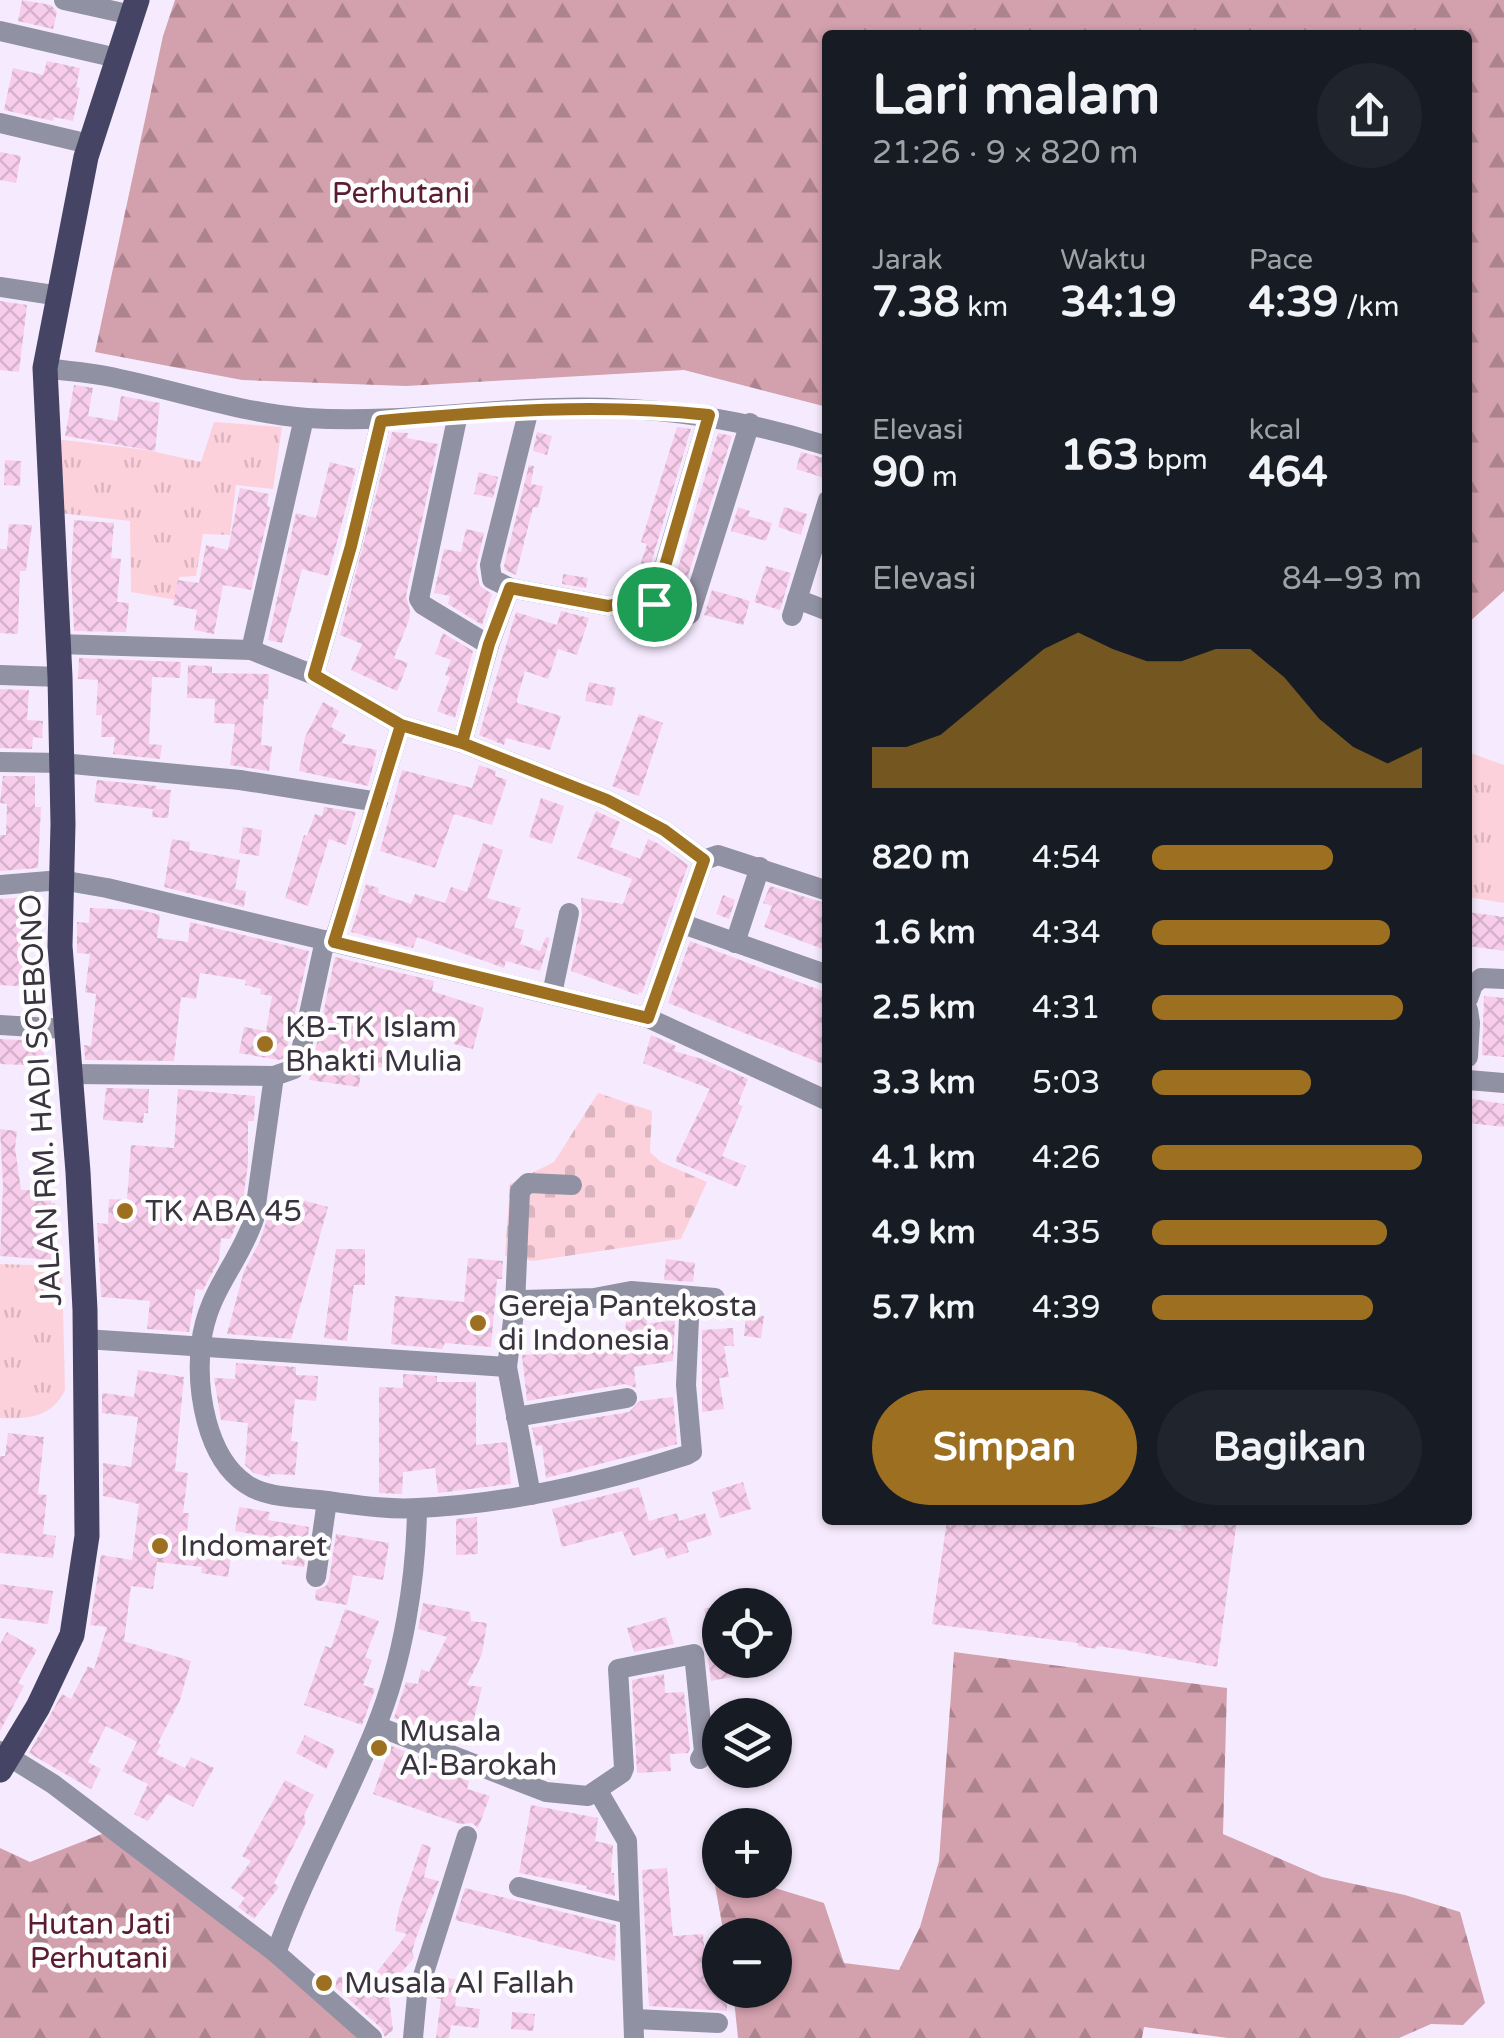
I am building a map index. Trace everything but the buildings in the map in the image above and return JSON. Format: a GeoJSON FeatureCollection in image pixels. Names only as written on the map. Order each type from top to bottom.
{"type":"FeatureCollection","features":[{"type":"Feature","properties":{"kind":"main road","name":"JALAN RM. HADI SOEBONO"},"geometry":{"type":"LineString","coordinates":[[3,1759],[38,1707],[66,1648],[77,1617],[87,1536],[78,1172],[60,946],[60,678],[46,368],[89,144],[134,8]]}},
{"type":"Feature","properties":{"kind":"street"},"geometry":{"type":"LineString","coordinates":[[64,0],[134,8]]}},
{"type":"Feature","properties":{"kind":"street"},"geometry":{"type":"LineString","coordinates":[[0,30],[117,58]]}},
{"type":"Feature","properties":{"kind":"street"},"geometry":{"type":"LineString","coordinates":[[0,123],[89,144]]}},
{"type":"Feature","properties":{"kind":"street"},"geometry":{"type":"LineString","coordinates":[[0,286],[60,296]]}},
{"type":"Feature","properties":{"kind":"street"},"geometry":{"type":"LineString","coordinates":[[46,368],[102,375],[248,412],[304,418],[381,421],[529,409],[646,408],[750,423],[822,444]]}},
{"type":"Feature","properties":{"kind":"street"},"geometry":{"type":"LineString","coordinates":[[529,409],[490,564],[492,579],[510,588],[608,606],[626,602],[690,614],[750,423]]}},
{"type":"Feature","properties":{"kind":"street"},"geometry":{"type":"LineString","coordinates":[[458,414],[419,599],[489,644]]}},
{"type":"Feature","properties":{"kind":"street"},"geometry":{"type":"LineString","coordinates":[[652,635],[656,605],[709,415]]}},
{"type":"Feature","properties":{"kind":"street"},"geometry":{"type":"LineString","coordinates":[[251,650],[304,418]]}},
{"type":"Feature","properties":{"kind":"street"},"geometry":{"type":"LineString","coordinates":[[314,675],[381,421]]}},
{"type":"Feature","properties":{"kind":"street"},"geometry":{"type":"LineString","coordinates":[[822,519],[794,607],[822,610]]}},
{"type":"Feature","properties":{"kind":"street"},"geometry":{"type":"LineString","coordinates":[[462,743],[489,644],[510,588]]}},
{"type":"Feature","properties":{"kind":"street"},"geometry":{"type":"LineString","coordinates":[[58,644],[251,650],[314,675],[401,725],[462,743],[607,800],[664,830],[704,860]]}},
{"type":"Feature","properties":{"kind":"street"},"geometry":{"type":"LineString","coordinates":[[0,676],[60,678]]}},
{"type":"Feature","properties":{"kind":"street"},"geometry":{"type":"LineString","coordinates":[[69,1074],[285,1075],[299,1060],[329,941],[401,725]]}},
{"type":"Feature","properties":{"kind":"street"},"geometry":{"type":"LineString","coordinates":[[0,762],[62,763],[298,787],[378,802]]}},
{"type":"Feature","properties":{"kind":"street"},"geometry":{"type":"LineString","coordinates":[[704,860],[718,855],[822,888]]}},
{"type":"Feature","properties":{"kind":"street"},"geometry":{"type":"LineString","coordinates":[[648,1018],[704,860]]}},
{"type":"Feature","properties":{"kind":"street"},"geometry":{"type":"LineString","coordinates":[[734,943],[760,867]]}},
{"type":"Feature","properties":{"kind":"street"},"geometry":{"type":"LineString","coordinates":[[0,885],[61,880],[648,1018],[822,1097]]}},
{"type":"Feature","properties":{"kind":"street"},"geometry":{"type":"LineString","coordinates":[[552,994],[569,912]]}},
{"type":"Feature","properties":{"kind":"street"},"geometry":{"type":"LineString","coordinates":[[683,924],[822,973]]}},
{"type":"Feature","properties":{"kind":"street"},"geometry":{"type":"LineString","coordinates":[[1472,988],[1482,978],[1504,979]]}},
{"type":"Feature","properties":{"kind":"street"},"geometry":{"type":"LineString","coordinates":[[0,1025],[66,1029]]}},
{"type":"Feature","properties":{"kind":"street"},"geometry":{"type":"LineString","coordinates":[[274,1076],[254,1219],[250,1233],[212,1296],[201,1347],[216,1450],[231,1472],[262,1491],[417,1508],[530,1495],[626,1475],[692,1452],[686,1385],[690,1296]]}},
{"type":"Feature","properties":{"kind":"street"},"geometry":{"type":"LineString","coordinates":[[1472,1080],[1504,1083]]}},
{"type":"Feature","properties":{"kind":"street"},"geometry":{"type":"LineString","coordinates":[[530,1495],[507,1367],[515,1305],[520,1190],[528,1183],[572,1184]]}},
{"type":"Feature","properties":{"kind":"street"},"geometry":{"type":"LineString","coordinates":[[515,1305],[532,1298],[594,1298],[631,1291],[714,1298]]}},
{"type":"Feature","properties":{"kind":"street"},"geometry":{"type":"LineString","coordinates":[[85,1339],[507,1367]]}},
{"type":"Feature","properties":{"kind":"street"},"geometry":{"type":"LineString","coordinates":[[516,1416],[627,1398]]}},
{"type":"Feature","properties":{"kind":"street"},"geometry":{"type":"LineString","coordinates":[[316,1577],[328,1501]]}},
{"type":"Feature","properties":{"kind":"street"},"geometry":{"type":"LineString","coordinates":[[276,1952],[314,1859],[377,1726],[406,1616],[417,1508]]}},
{"type":"Feature","properties":{"kind":"street"},"geometry":{"type":"LineString","coordinates":[[377,1726],[546,1792],[588,1796],[624,1768],[618,1672],[621,1666],[694,1654],[704,1752],[700,1759]]}},
{"type":"Feature","properties":{"kind":"street"},"geometry":{"type":"LineString","coordinates":[[3,1759],[69,1796],[276,1952],[372,2038]]}},
{"type":"Feature","properties":{"kind":"street"},"geometry":{"type":"LineString","coordinates":[[598,1791],[628,1841],[634,2029],[718,2023]]}},
{"type":"Feature","properties":{"kind":"street"},"geometry":{"type":"LineString","coordinates":[[413,2038],[417,1995],[467,1836]]}},
{"type":"Feature","properties":{"kind":"street"},"geometry":{"type":"LineString","coordinates":[[519,1887],[628,1914]]}},
{"type":"Feature","properties":{"kind":"green space","name":"Perhutani"},"geometry":{"type":"Polygon","coordinates":[[[175,0],[1504,0],[1504,591],[1472,619],[1472,30],[822,30],[822,406],[684,370],[406,386],[242,380],[95,352],[163,36],[175,0]]]}},
{"type":"Feature","properties":{"kind":"green space"},"geometry":{"type":"Polygon","coordinates":[[[214,422],[282,427],[273,489],[236,485],[230,535],[203,534],[196,576],[179,577],[176,600],[131,592],[130,521],[60,513],[56,439],[147,450],[201,462],[214,422]]]}},
{"type":"Feature","properties":{"kind":"green space"},"geometry":{"type":"Polygon","coordinates":[[[1472,753],[1504,765],[1504,903],[1472,898],[1472,753]]]}},
{"type":"Feature","properties":{"kind":"green space"},"geometry":{"type":"Polygon","coordinates":[[[598,1093],[652,1111],[650,1152],[661,1162],[707,1182],[681,1239],[533,1261],[505,1256],[510,1184],[554,1162],[598,1093]]]}},
{"type":"Feature","properties":{"kind":"green space"},"geometry":{"type":"Polygon","coordinates":[[[0,1264],[62,1266],[65,1390],[53,1406],[29,1417],[0,1418],[0,1264]]]}},
{"type":"Feature","properties":{"kind":"green space"},"geometry":{"type":"Polygon","coordinates":[[[954,1652],[1227,1688],[1223,1834],[1322,1877],[1460,1912],[1485,2003],[1463,2025],[1431,2024],[1399,2038],[1228,2038],[1144,2027],[1142,2038],[738,2038],[735,2008],[792,2008],[792,1918],[721,1918],[717,1898],[792,1898],[792,1893],[824,1903],[844,1963],[899,1970],[920,1927],[939,1861],[954,1652]]]}},
{"type":"Feature","properties":{"kind":"green space","name":"Hutan Jati Perhutani"},"geometry":{"type":"Polygon","coordinates":[[[112,1830],[367,2038],[0,2038],[0,1848],[30,1862],[112,1830]]]}},
{"type":"Feature","properties":{"kind":"place","name":"KB-TK Islam Bhakti Mulia"},"geometry":{"type":"Point","coordinates":[265,1044]}},
{"type":"Feature","properties":{"kind":"place","name":"TK ABA 45"},"geometry":{"type":"Point","coordinates":[125,1211]}},
{"type":"Feature","properties":{"kind":"place","name":"Gereja Pantekosta di Indonesia"},"geometry":{"type":"Point","coordinates":[478,1323]}},
{"type":"Feature","properties":{"kind":"place","name":"Indomaret"},"geometry":{"type":"Point","coordinates":[160,1546]}},
{"type":"Feature","properties":{"kind":"place","name":"Musala Al-Barokah"},"geometry":{"type":"Point","coordinates":[379,1748]}},
{"type":"Feature","properties":{"kind":"place","name":"Musala Al Fallah"},"geometry":{"type":"Point","coordinates":[324,1983]}},
{"type":"Feature","properties":{"kind":"route"},"geometry":{"type":"LineString","coordinates":[[654,604],[626,602],[608,606],[510,588],[489,644],[462,743],[401,725],[334,942],[648,1018],[704,860],[664,830],[607,800],[462,743],[401,725],[314,675],[381,421],[529,409],[646,408],[709,415],[654,604]]}}]}
